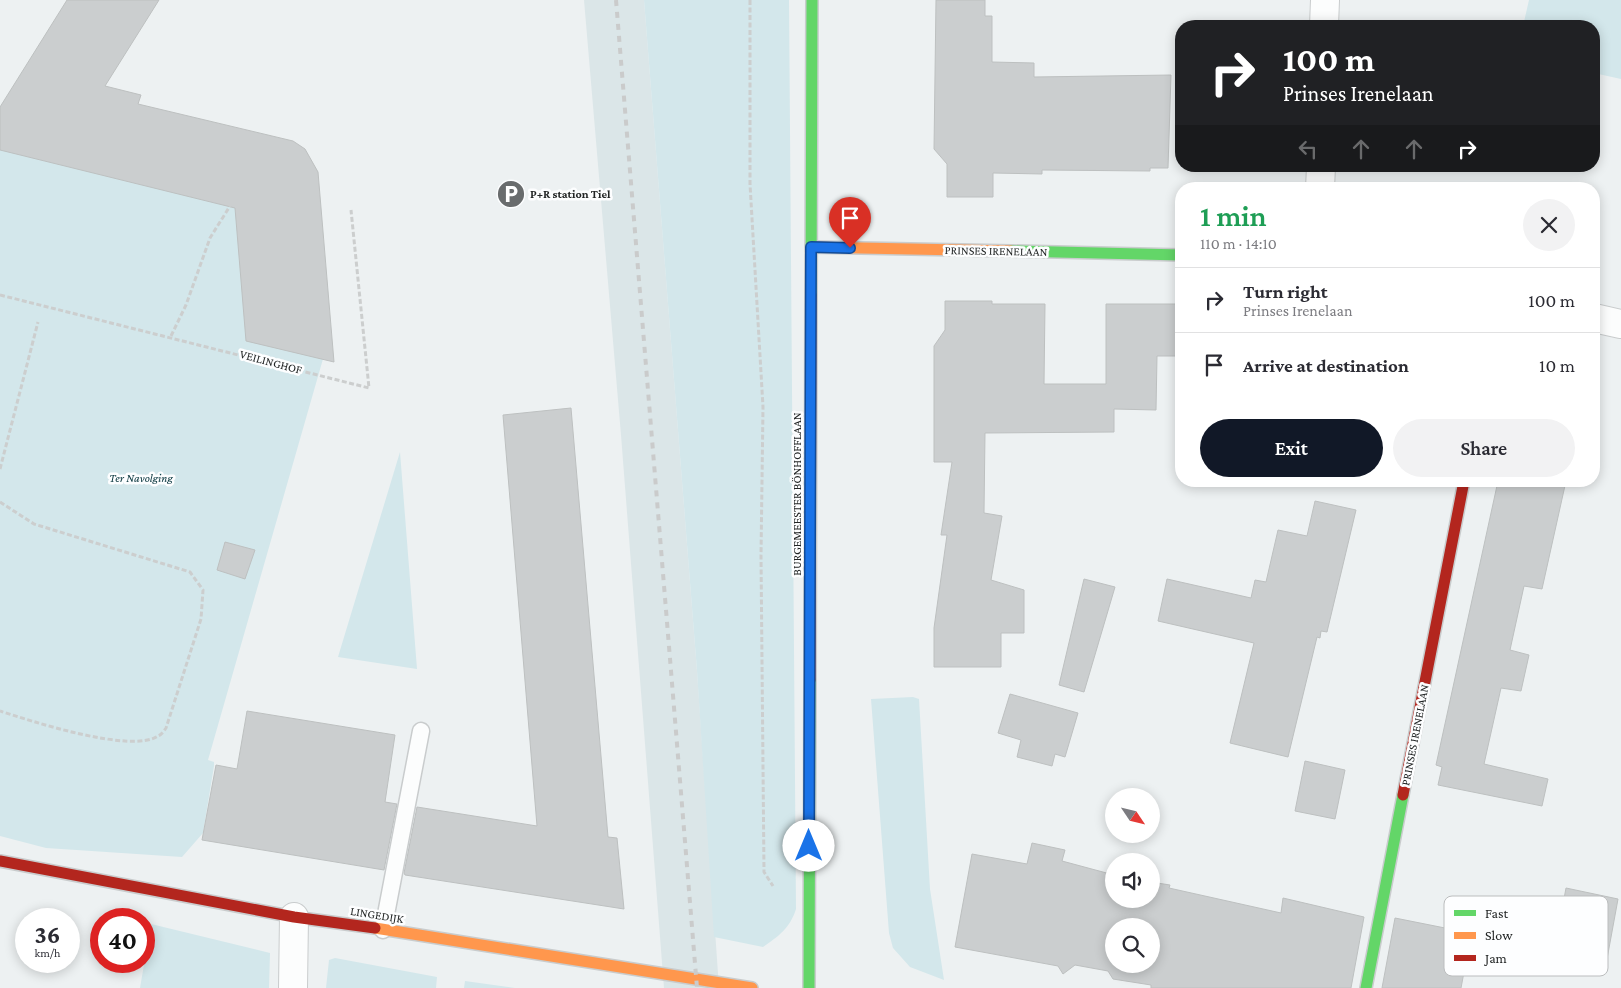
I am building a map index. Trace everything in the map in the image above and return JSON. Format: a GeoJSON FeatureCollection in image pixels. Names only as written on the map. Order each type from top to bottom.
{"type":"FeatureCollection","features":[{"type":"Feature","properties":{"kind":"street","name":"BURGEMEESTER BÖNHOFFLAAN"},"geometry":{"type":"LineString","coordinates":[[809,988],[812,0]]}},
{"type":"Feature","properties":{"kind":"street"},"geometry":{"type":"LineString","coordinates":[[1324,20],[1325,0]]}},
{"type":"Feature","properties":{"kind":"street","name":"PRINSES IRENELAAN"},"geometry":{"type":"LineString","coordinates":[[811,247],[1175,255]]}},
{"type":"Feature","properties":{"kind":"street"},"geometry":{"type":"LineString","coordinates":[[1600,319],[1621,324]]}},
{"type":"Feature","properties":{"kind":"street","name":"PRINSES IRENELAAN"},"geometry":{"type":"LineString","coordinates":[[1366,988],[1463,487]]}},
{"type":"Feature","properties":{"kind":"street","name":"LINGEDIJK"},"geometry":{"type":"LineString","coordinates":[[0,860],[294,917],[752,988]]}},
{"type":"Feature","properties":{"kind":"street"},"geometry":{"type":"LineString","coordinates":[[293,988],[294,917]]}},
{"type":"Feature","properties":{"kind":"lane"},"geometry":{"type":"LineString","coordinates":[[383,930],[421,731]]}},
{"type":"Feature","properties":{"kind":"path"},"geometry":{"type":"LineString","coordinates":[[750,0],[750,184],[763,407],[761,566],[764,872],[774,888]]}},
{"type":"Feature","properties":{"kind":"path"},"geometry":{"type":"LineString","coordinates":[[171,336],[186,305],[210,238],[230,206]]}},
{"type":"Feature","properties":{"kind":"path","name":"VEILINGHOF"},"geometry":{"type":"LineString","coordinates":[[0,295],[171,336],[369,388],[351,210]]}},
{"type":"Feature","properties":{"kind":"path"},"geometry":{"type":"LineString","coordinates":[[0,469],[38,322]]}},
{"type":"Feature","properties":{"kind":"path"},"geometry":{"type":"LineString","coordinates":[[0,502],[34,524],[190,572],[203,590],[201,618],[166,728],[158,737],[129,742],[54,729],[0,711]]}},
{"type":"Feature","properties":{"kind":"shaded area"},"geometry":{"type":"Polygon","coordinates":[[[584,0],[644,0],[697,671],[719,988],[664,988],[621,435],[584,0]]]}},
{"type":"Feature","properties":{"kind":"green space"},"geometry":{"type":"Polygon","coordinates":[[[644,0],[789,0],[796,909],[794,916],[783,931],[763,947],[714,937],[697,671],[644,0]]]}},
{"type":"Feature","properties":{"kind":"green space"},"geometry":{"type":"Polygon","coordinates":[[[1529,0],[1621,0],[1621,79],[1600,74],[1600,20],[1524,20],[1529,0]]]}},
{"type":"Feature","properties":{"kind":"green space","name":"Ter Navolging"},"geometry":{"type":"Polygon","coordinates":[[[0,142],[256,208],[329,338],[208,760],[214,762],[214,766],[203,833],[182,857],[46,848],[0,836],[0,142]]]}},
{"type":"Feature","properties":{"kind":"green space"},"geometry":{"type":"Polygon","coordinates":[[[400,452],[417,669],[338,657],[400,452]]]}},
{"type":"Feature","properties":{"kind":"green space"},"geometry":{"type":"Polygon","coordinates":[[[913,697],[919,699],[930,889],[944,980],[910,967],[893,948],[889,933],[871,699],[913,697]]]}},
{"type":"Feature","properties":{"kind":"green space"},"geometry":{"type":"Polygon","coordinates":[[[155,925],[270,953],[269,988],[140,988],[143,973],[155,973],[155,925]]]}},
{"type":"Feature","properties":{"kind":"green space"},"geometry":{"type":"Polygon","coordinates":[[[335,958],[437,977],[436,988],[326,988],[329,960],[335,958]]]}},
{"type":"Feature","properties":{"kind":"green space"},"geometry":{"type":"Polygon","coordinates":[[[465,981],[515,988],[464,988],[465,981]]]}},
{"type":"Feature","properties":{"kind":"building"},"geometry":{"type":"Polygon","coordinates":[[[67,0],[159,0],[105,86],[141,95],[138,104],[293,141],[305,149],[318,172],[334,362],[246,341],[235,208],[0,150],[0,107],[67,0]]]}},
{"type":"Feature","properties":{"kind":"building"},"geometry":{"type":"Polygon","coordinates":[[[936,0],[985,0],[985,16],[992,16],[992,62],[1034,63],[1034,77],[1171,75],[1168,168],[1150,168],[1150,171],[1042,170],[1042,174],[993,173],[993,197],[947,197],[947,164],[934,149],[936,0]]]}},
{"type":"Feature","properties":{"kind":"building"},"geometry":{"type":"Polygon","coordinates":[[[945,301],[992,301],[992,304],[1045,304],[1044,384],[1106,384],[1106,304],[1175,304],[1175,356],[1157,356],[1156,410],[1114,409],[1114,432],[985,433],[984,513],[1002,516],[991,580],[1024,590],[1024,633],[1001,633],[1001,667],[934,667],[934,628],[947,535],[941,535],[952,462],[934,462],[934,346],[945,330],[945,301]]]}},
{"type":"Feature","properties":{"kind":"building"},"geometry":{"type":"Polygon","coordinates":[[[571,408],[608,837],[617,838],[624,909],[405,875],[404,873],[417,807],[537,826],[503,415],[571,408]]]}},
{"type":"Feature","properties":{"kind":"building"},"geometry":{"type":"Polygon","coordinates":[[[1497,487],[1565,487],[1542,589],[1524,586],[1510,650],[1529,655],[1521,691],[1501,688],[1484,764],[1548,779],[1542,806],[1438,785],[1442,767],[1436,765],[1497,487]]]}},
{"type":"Feature","properties":{"kind":"building"},"geometry":{"type":"Polygon","coordinates":[[[1315,501],[1356,510],[1327,632],[1321,631],[1320,638],[1317,637],[1288,757],[1230,743],[1254,643],[1158,621],[1167,579],[1251,598],[1255,580],[1266,582],[1278,530],[1307,536],[1315,501]]]}},
{"type":"Feature","properties":{"kind":"building"},"geometry":{"type":"Polygon","coordinates":[[[225,542],[255,550],[245,579],[217,570],[225,542]]]}},
{"type":"Feature","properties":{"kind":"building"},"geometry":{"type":"Polygon","coordinates":[[[1084,579],[1115,587],[1084,692],[1059,685],[1084,579]]]}},
{"type":"Feature","properties":{"kind":"building"},"geometry":{"type":"Polygon","coordinates":[[[1010,694],[1078,713],[1065,757],[1055,754],[1052,766],[1017,757],[1021,740],[998,733],[1010,694]]]}},
{"type":"Feature","properties":{"kind":"building"},"geometry":{"type":"Polygon","coordinates":[[[247,711],[395,735],[385,802],[397,804],[384,870],[202,840],[216,765],[237,769],[247,711]]]}},
{"type":"Feature","properties":{"kind":"building"},"geometry":{"type":"Polygon","coordinates":[[[1305,761],[1345,770],[1335,819],[1295,811],[1305,761]]]}},
{"type":"Feature","properties":{"kind":"building"},"geometry":{"type":"Polygon","coordinates":[[[1032,843],[1065,850],[1062,861],[1105,873],[1105,908],[1160,908],[1160,883],[1170,885],[1169,888],[1281,913],[1283,898],[1364,917],[1351,988],[1151,988],[1151,985],[1113,979],[1109,973],[1160,973],[1160,918],[1105,918],[1105,970],[1075,965],[1063,974],[1058,966],[955,947],[972,854],[1027,864],[1032,843]]]}},
{"type":"Feature","properties":{"kind":"building"},"geometry":{"type":"Polygon","coordinates":[[[1566,888],[1604,896],[1565,896],[1566,888]]]}},
{"type":"Feature","properties":{"kind":"building"},"geometry":{"type":"Polygon","coordinates":[[[1608,897],[1618,899],[1608,954],[1608,897]]]}},
{"type":"Feature","properties":{"kind":"building"},"geometry":{"type":"Polygon","coordinates":[[[1395,918],[1444,928],[1444,976],[1463,976],[1461,988],[1382,988],[1395,918]]]}},
{"type":"Feature","properties":{"kind":"railway"},"geometry":{"type":"LineString","coordinates":[[616,0],[697,988]]}},
{"type":"Feature","properties":{"kind":"traffic: fast"},"geometry":{"type":"LineString","coordinates":[[811,295],[812,0]]}},
{"type":"Feature","properties":{"kind":"traffic: fast"},"geometry":{"type":"LineString","coordinates":[[1011,251],[1175,255]]}},
{"type":"Feature","properties":{"kind":"traffic: fast"},"geometry":{"type":"LineString","coordinates":[[809,988],[810,680]]}},
{"type":"Feature","properties":{"kind":"traffic: fast"},"geometry":{"type":"LineString","coordinates":[[1366,988],[1403,795]]}},
{"type":"Feature","properties":{"kind":"traffic: slow"},"geometry":{"type":"LineString","coordinates":[[811,247],[1011,251]]}},
{"type":"Feature","properties":{"kind":"traffic: slow"},"geometry":{"type":"LineString","coordinates":[[375,928],[752,988]]}},
{"type":"Feature","properties":{"kind":"traffic: jam"},"geometry":{"type":"LineString","coordinates":[[810,680],[811,295]]}},
{"type":"Feature","properties":{"kind":"traffic: jam"},"geometry":{"type":"LineString","coordinates":[[1403,795],[1463,487]]}},
{"type":"Feature","properties":{"kind":"traffic: jam"},"geometry":{"type":"LineString","coordinates":[[0,861],[294,917],[375,928]]}},
{"type":"Feature","properties":{"kind":"place","name":"P+R station Tiel"},"geometry":{"type":"Point","coordinates":[511,194]}},
{"type":"Feature","properties":{"kind":"route"},"geometry":{"type":"LineString","coordinates":[[809,846],[811,247],[850,248]]}}]}
